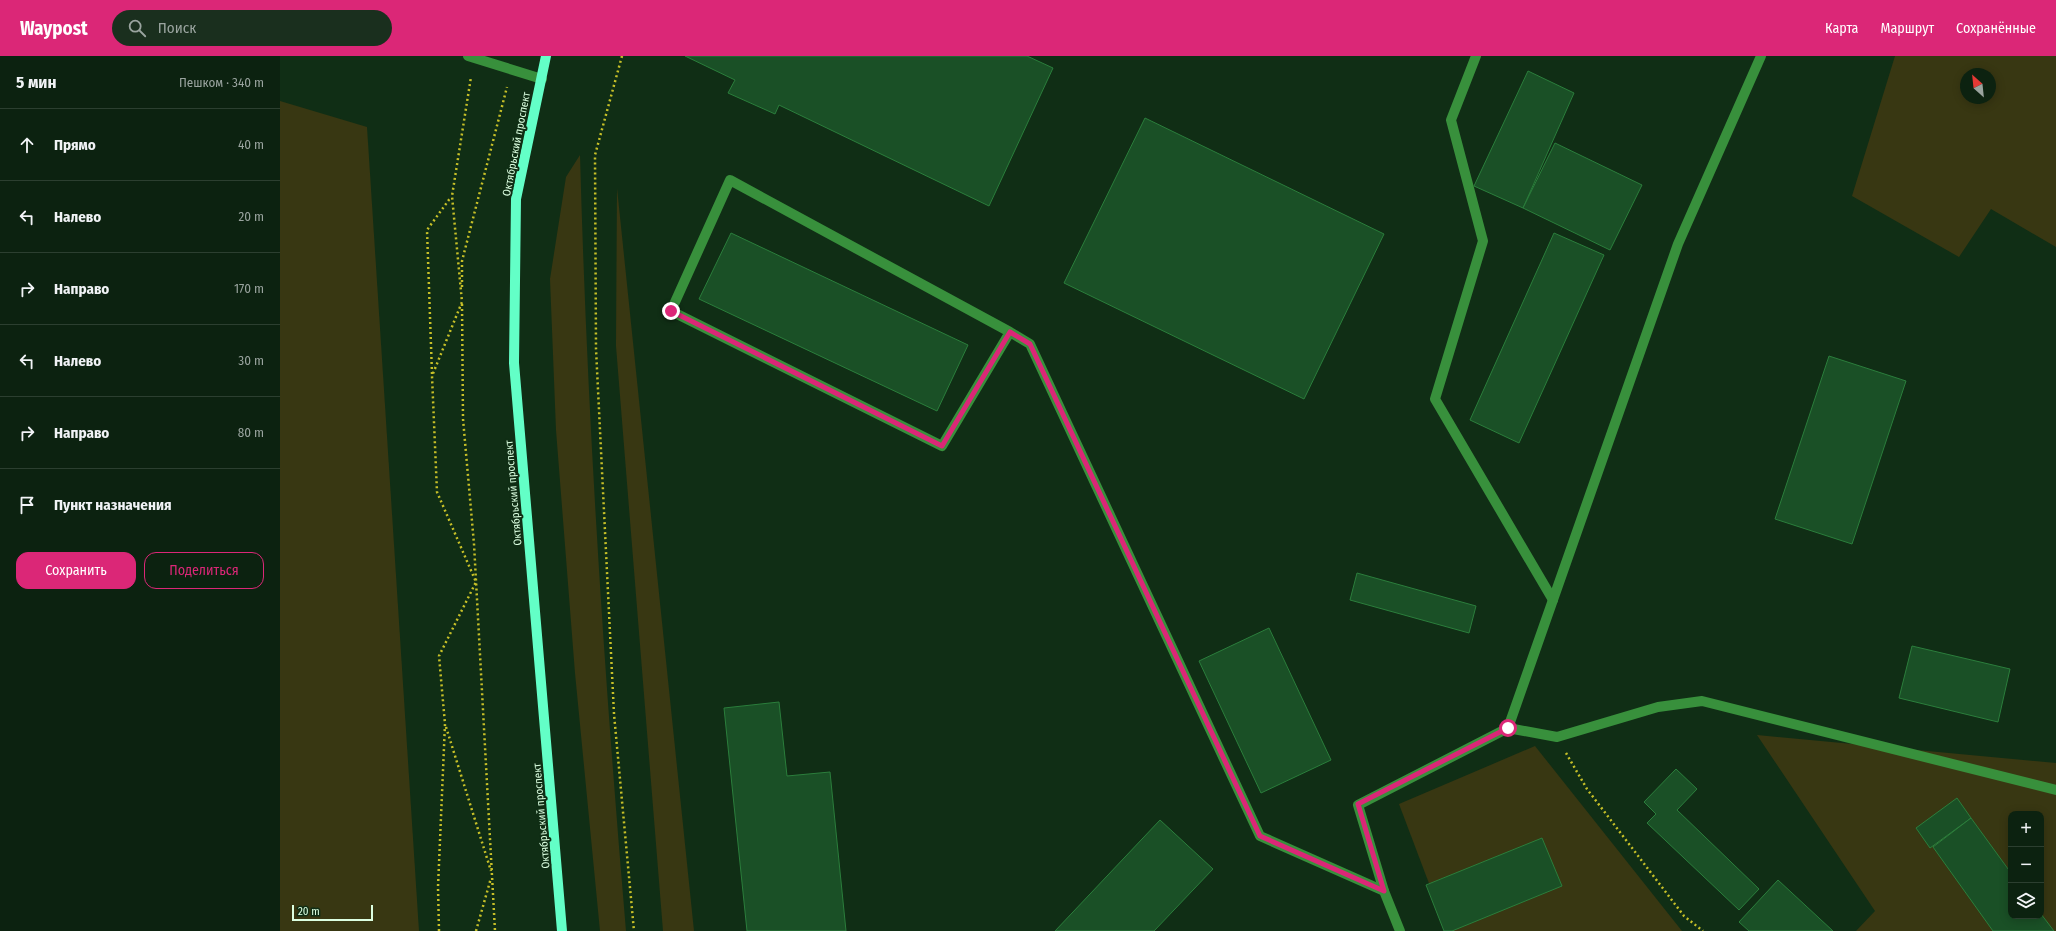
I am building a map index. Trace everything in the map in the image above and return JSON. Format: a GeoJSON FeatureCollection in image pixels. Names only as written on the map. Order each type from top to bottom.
{"type":"FeatureCollection","features":[{"type":"Feature","properties":{"kind":"main road","name":"Октябрьский проспект"},"geometry":{"type":"LineString","coordinates":[[546,56],[516,199],[514,363],[562,931]]}},
{"type":"Feature","properties":{"kind":"street"},"geometry":{"type":"LineString","coordinates":[[1476,56],[1451,120],[1483,241],[1435,399],[1553,600]]}},
{"type":"Feature","properties":{"kind":"street"},"geometry":{"type":"LineString","coordinates":[[1508,728],[1678,244],[1761,56]]}},
{"type":"Feature","properties":{"kind":"street"},"geometry":{"type":"LineString","coordinates":[[471,57],[542,79]]}},
{"type":"Feature","properties":{"kind":"street"},"geometry":{"type":"LineString","coordinates":[[1010,332],[942,446],[671,311],[730,180],[1010,332],[1030,344],[1260,836],[1384,891]]}},
{"type":"Feature","properties":{"kind":"street"},"geometry":{"type":"LineString","coordinates":[[1400,931],[1384,891],[1358,804],[1508,728],[1557,737],[1658,707],[1702,701],[2056,790]]}},
{"type":"Feature","properties":{"kind":"path"},"geometry":{"type":"LineString","coordinates":[[622,56],[595,155],[596,349],[614,714],[634,931]]}},
{"type":"Feature","properties":{"kind":"path"},"geometry":{"type":"LineString","coordinates":[[432,376],[462,302],[452,196],[471,57]]}},
{"type":"Feature","properties":{"kind":"path"},"geometry":{"type":"LineString","coordinates":[[495,931],[476,582],[463,419],[462,261],[512,70]]}},
{"type":"Feature","properties":{"kind":"path"},"geometry":{"type":"LineString","coordinates":[[439,931],[438,887],[445,724],[439,656],[476,582],[437,492],[427,230],[452,196]]}},
{"type":"Feature","properties":{"kind":"path"},"geometry":{"type":"LineString","coordinates":[[445,724],[492,876],[476,931]]}},
{"type":"Feature","properties":{"kind":"path"},"geometry":{"type":"LineString","coordinates":[[1557,737],[1587,789],[1684,916],[1703,931]]}},
{"type":"Feature","properties":{"kind":"shaded area"},"geometry":{"type":"Polygon","coordinates":[[[1895,56],[2056,56],[2056,247],[1991,209],[1959,257],[1852,196],[1895,56]]]}},
{"type":"Feature","properties":{"kind":"shaded area"},"geometry":{"type":"Polygon","coordinates":[[[280,101],[367,127],[419,931],[280,931],[280,101]]]}},
{"type":"Feature","properties":{"kind":"shaded area"},"geometry":{"type":"Polygon","coordinates":[[[580,155],[587,349],[597,543],[626,931],[600,931],[575,673],[556,430],[550,279],[566,177],[580,155]]]}},
{"type":"Feature","properties":{"kind":"shaded area"},"geometry":{"type":"Polygon","coordinates":[[[617,188],[694,931],[663,931],[616,346],[617,188]]]}},
{"type":"Feature","properties":{"kind":"shaded area"},"geometry":{"type":"Polygon","coordinates":[[[1757,735],[2056,763],[2056,931],[1856,931],[1875,911],[1757,735]]]}},
{"type":"Feature","properties":{"kind":"shaded area"},"geometry":{"type":"Polygon","coordinates":[[[1535,746],[1682,931],[1447,931],[1399,804],[1535,746]]]}},
{"type":"Feature","properties":{"kind":"building"},"geometry":{"type":"Polygon","coordinates":[[[685,56],[1027,56],[1053,68],[989,206],[779,105],[775,114],[728,93],[735,80],[685,56]]]}},
{"type":"Feature","properties":{"kind":"building"},"geometry":{"type":"Polygon","coordinates":[[[1528,71],[1574,93],[1523,208],[1474,186],[1528,71]]]}},
{"type":"Feature","properties":{"kind":"building"},"geometry":{"type":"Polygon","coordinates":[[[1145,118],[1384,234],[1304,399],[1064,283],[1145,118]]]}},
{"type":"Feature","properties":{"kind":"building"},"geometry":{"type":"Polygon","coordinates":[[[1555,143],[1642,185],[1610,250],[1523,208],[1555,143]]]}},
{"type":"Feature","properties":{"kind":"building"},"geometry":{"type":"Polygon","coordinates":[[[731,233],[968,345],[937,411],[699,299],[731,233]]]}},
{"type":"Feature","properties":{"kind":"building"},"geometry":{"type":"Polygon","coordinates":[[[1554,233],[1604,255],[1519,443],[1470,420],[1554,233]]]}},
{"type":"Feature","properties":{"kind":"building"},"geometry":{"type":"Polygon","coordinates":[[[1829,356],[1906,381],[1852,544],[1775,519],[1829,356]]]}},
{"type":"Feature","properties":{"kind":"building"},"geometry":{"type":"Polygon","coordinates":[[[1357,573],[1476,606],[1469,633],[1350,600],[1357,573]]]}},
{"type":"Feature","properties":{"kind":"building"},"geometry":{"type":"Polygon","coordinates":[[[1269,628],[1331,760],[1261,793],[1199,661],[1269,628]]]}},
{"type":"Feature","properties":{"kind":"building"},"geometry":{"type":"Polygon","coordinates":[[[1912,646],[2010,669],[1998,722],[1899,698],[1912,646]]]}},
{"type":"Feature","properties":{"kind":"building"},"geometry":{"type":"Polygon","coordinates":[[[779,702],[787,776],[830,772],[846,931],[747,931],[724,708],[779,702]]]}},
{"type":"Feature","properties":{"kind":"building"},"geometry":{"type":"Polygon","coordinates":[[[1676,769],[1697,789],[1677,810],[1759,889],[1739,910],[1647,823],[1656,814],[1644,802],[1676,769]]]}},
{"type":"Feature","properties":{"kind":"building"},"geometry":{"type":"Polygon","coordinates":[[[1957,798],[1971,818],[1930,848],[1916,828],[1957,798]]]}},
{"type":"Feature","properties":{"kind":"building"},"geometry":{"type":"Polygon","coordinates":[[[1971,818],[2008,869],[2008,919],[2044,918],[2054,931],[1993,931],[1933,847],[1971,818]]]}},
{"type":"Feature","properties":{"kind":"building"},"geometry":{"type":"Polygon","coordinates":[[[1160,820],[1213,869],[1154,931],[1055,931],[1160,820]]]}},
{"type":"Feature","properties":{"kind":"building"},"geometry":{"type":"Polygon","coordinates":[[[1542,838],[1562,886],[1452,931],[1444,931],[1426,885],[1542,838]]]}},
{"type":"Feature","properties":{"kind":"building"},"geometry":{"type":"Polygon","coordinates":[[[1778,880],[1833,931],[1749,931],[1739,922],[1778,880]]]}},
{"type":"Feature","properties":{"kind":"route"},"geometry":{"type":"LineString","coordinates":[[671,311],[942,446],[1010,332],[1030,344],[1260,836],[1384,891],[1358,804],[1508,728]]}}]}
